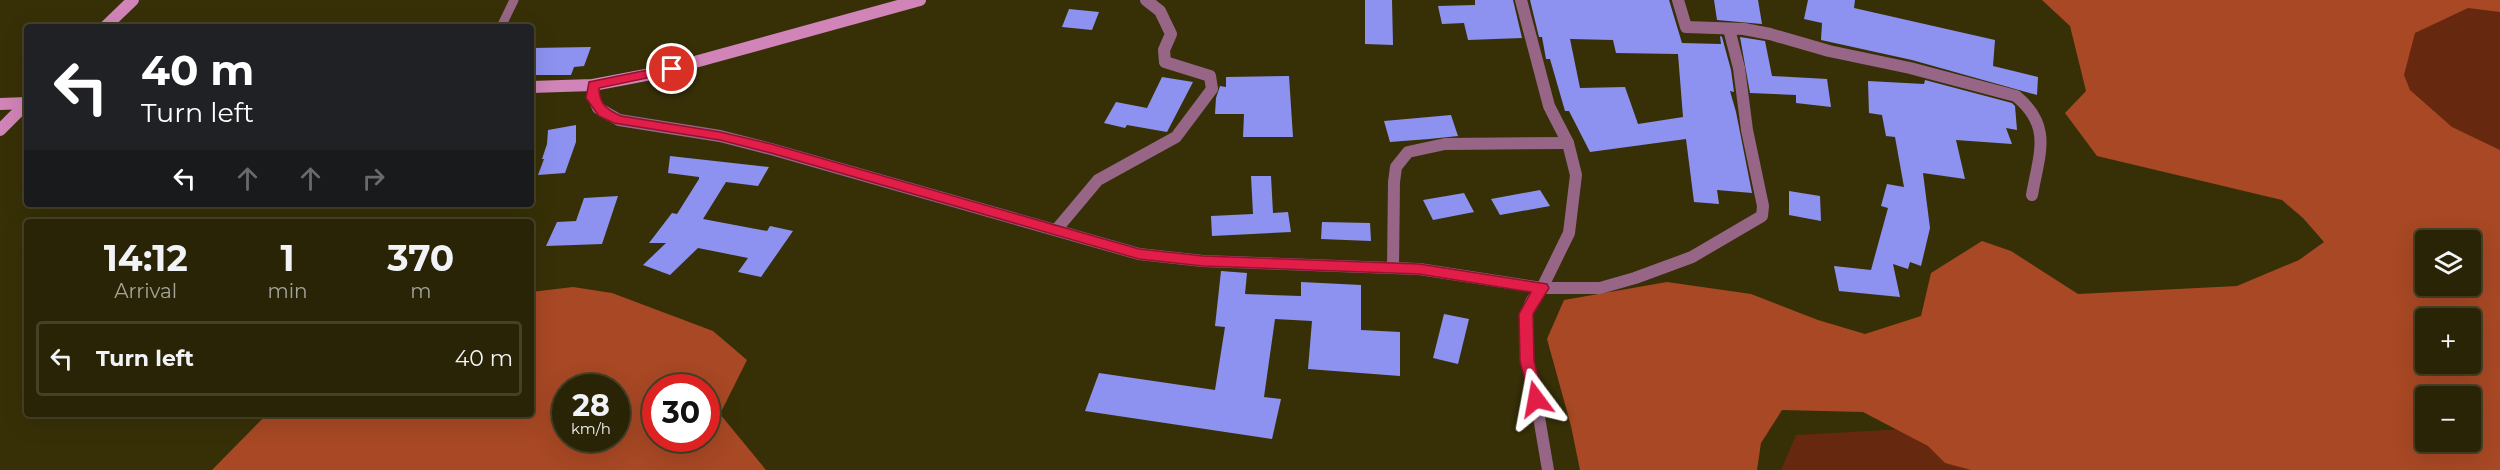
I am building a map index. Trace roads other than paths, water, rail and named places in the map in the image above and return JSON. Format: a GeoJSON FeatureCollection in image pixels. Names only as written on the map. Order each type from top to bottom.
{"type":"FeatureCollection","features":[{"type":"Feature","properties":{"kind":"main road"},"geometry":{"type":"LineString","coordinates":[[108,24],[133,0]]}},
{"type":"Feature","properties":{"kind":"main road"},"geometry":{"type":"LineString","coordinates":[[534,87],[593,85],[651,74],[916,0]]}},
{"type":"Feature","properties":{"kind":"main road"},"geometry":{"type":"LineString","coordinates":[[0,104],[24,103]]}},
{"type":"Feature","properties":{"kind":"main road"},"geometry":{"type":"LineString","coordinates":[[0,130],[24,106]]}},
{"type":"Feature","properties":{"kind":"street"},"geometry":{"type":"LineString","coordinates":[[1056,230],[1098,180],[1176,137],[1212,89],[1210,76],[1165,62],[1164,50],[1171,34],[1160,10],[1146,0]]}},
{"type":"Feature","properties":{"kind":"street"},"geometry":{"type":"LineString","coordinates":[[1521,0],[1549,106],[1568,143],[1576,175],[1569,233],[1542,288],[1532,300],[1526,314],[1527,361],[1533,382],[1548,470]]}},
{"type":"Feature","properties":{"kind":"street"},"geometry":{"type":"LineString","coordinates":[[1678,0],[1686,27],[1744,29],[1770,34],[1829,51],[1910,68],[2016,96],[2027,104],[2038,117],[2042,130],[2032,195]]}},
{"type":"Feature","properties":{"kind":"street"},"geometry":{"type":"LineString","coordinates":[[593,85],[593,98],[597,107],[603,114],[619,120],[720,136],[754,144],[1139,254],[1203,261],[1393,267],[1542,288],[1600,288],[1692,257],[1762,216],[1763,206],[1739,68],[1729,30]]}},
{"type":"Feature","properties":{"kind":"street"},"geometry":{"type":"LineString","coordinates":[[1393,267],[1394,182],[1396,167],[1408,152],[1445,144],[1568,143]]}},
{"type":"Feature","properties":{"kind":"lane"},"geometry":{"type":"LineString","coordinates":[[502,24],[514,0]]}}]}
